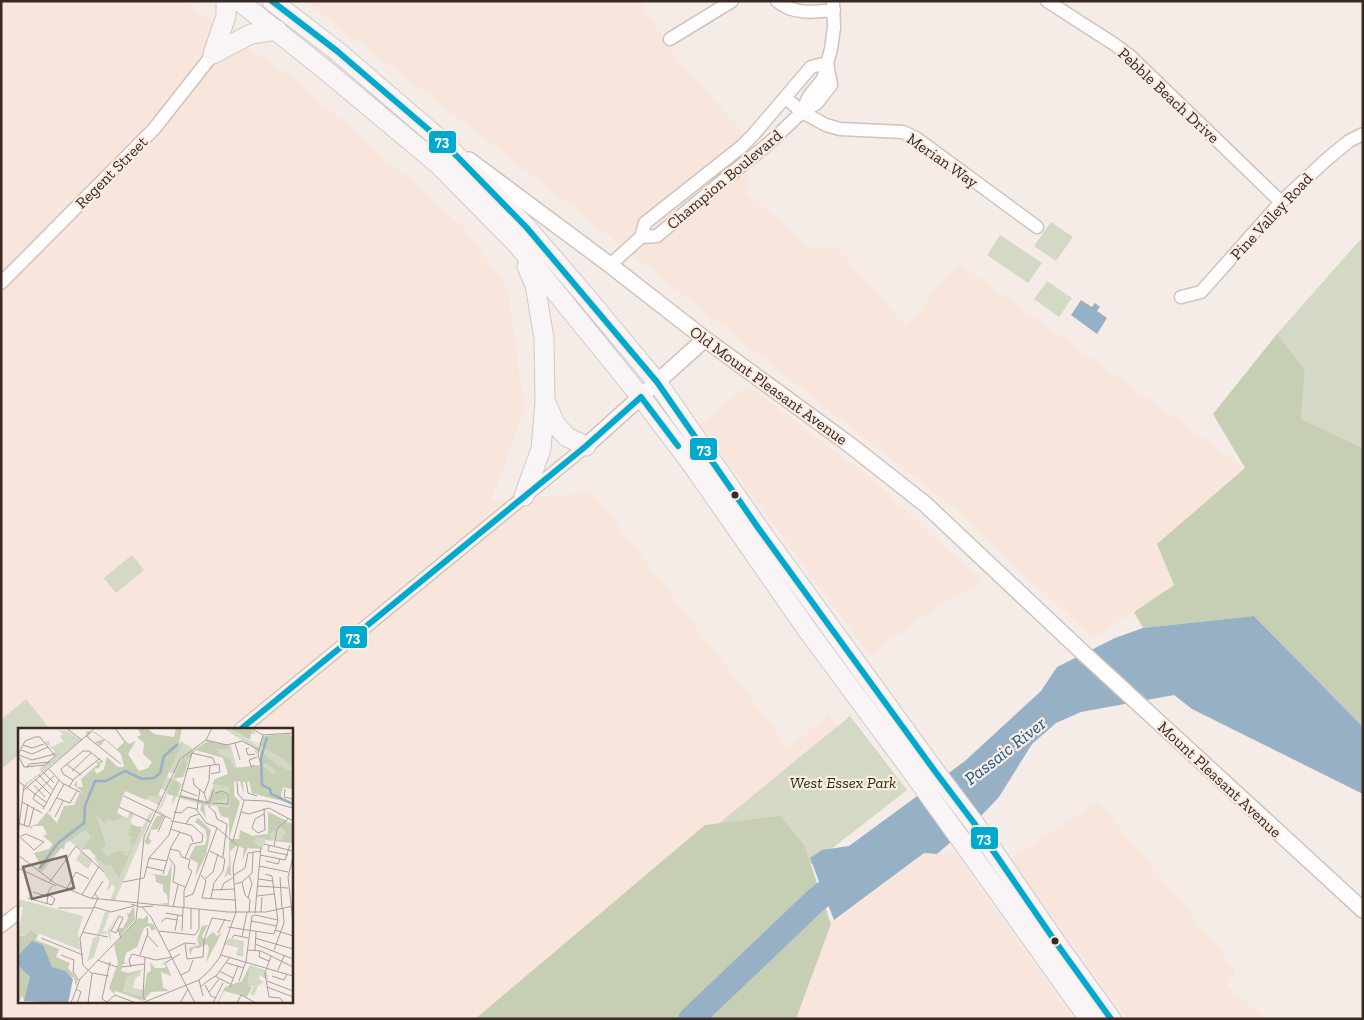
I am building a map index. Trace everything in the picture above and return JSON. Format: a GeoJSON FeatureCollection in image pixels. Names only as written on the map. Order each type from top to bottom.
{"type":"FeatureCollection","features":[{"type":"Feature","properties":{"kind":"main road"},"geometry":{"type":"LineString","coordinates":[[214,54],[226,16],[226,1]]}},
{"type":"Feature","properties":{"kind":"main road"},"geometry":{"type":"LineString","coordinates":[[239,1],[277,30],[439,165],[516,243],[641,397],[691,463],[810,634],[916,777],[1089,1019]]}},
{"type":"Feature","properties":{"kind":"main road"},"geometry":{"type":"LineString","coordinates":[[272,1],[337,51],[443,142],[527,228],[583,292],[657,382],[759,529],[974,823],[1111,1019]]}},
{"type":"Feature","properties":{"kind":"main road"},"geometry":{"type":"LineString","coordinates":[[214,54],[252,34],[277,30]]}},
{"type":"Feature","properties":{"kind":"main road"},"geometry":{"type":"LineString","coordinates":[[516,243],[535,285],[544,338],[545,402],[540,449],[524,496]]}},
{"type":"Feature","properties":{"kind":"main road"},"geometry":{"type":"LineString","coordinates":[[545,402],[556,425],[567,437],[586,446]]}},
{"type":"Feature","properties":{"kind":"street"},"geometry":{"type":"LineString","coordinates":[[670,39],[732,1]]}},
{"type":"Feature","properties":{"kind":"street"},"geometry":{"type":"LineString","coordinates":[[777,1],[793,10],[808,12],[833,6]]}},
{"type":"Feature","properties":{"kind":"street","name":"Pebble Beach Drive"},"geometry":{"type":"LineString","coordinates":[[1047,1],[1130,56],[1281,202]]}},
{"type":"Feature","properties":{"kind":"street","name":"Champion Boulevard"},"geometry":{"type":"LineString","coordinates":[[641,237],[656,236],[767,145],[802,112],[817,103],[831,85],[827,63],[832,49],[834,28],[833,6]]}},
{"type":"Feature","properties":{"kind":"street","name":"Regent Street"},"geometry":{"type":"LineString","coordinates":[[1,283],[154,129],[214,54]]}},
{"type":"Feature","properties":{"kind":"street","name":"Champion Boulevard"},"geometry":{"type":"LineString","coordinates":[[610,265],[641,237],[645,223],[753,136],[811,67],[827,63]]}},
{"type":"Feature","properties":{"kind":"street","name":"Merian Way"},"geometry":{"type":"LineString","coordinates":[[786,98],[802,112],[826,125],[840,129],[903,132],[916,138],[1037,227]]}},
{"type":"Feature","properties":{"kind":"street","name":"Pine Valley Road"},"geometry":{"type":"LineString","coordinates":[[1181,297],[1201,292],[1281,202],[1326,160],[1349,141],[1363,134]]}},
{"type":"Feature","properties":{"kind":"street","name":"Old Mount Pleasant Avenue"},"geometry":{"type":"LineString","coordinates":[[443,142],[533,207],[705,339],[850,445],[925,504],[1078,648]]}},
{"type":"Feature","properties":{"kind":"street"},"geometry":{"type":"LineString","coordinates":[[242,728],[586,446],[705,339]]}},
{"type":"Feature","properties":{"kind":"street","name":"Mount Pleasant Avenue"},"geometry":{"type":"LineString","coordinates":[[1078,648],[1363,910]]}},
{"type":"Feature","properties":{"kind":"street"},"geometry":{"type":"LineString","coordinates":[[1,926],[18,913]]}},
{"type":"Feature","properties":{"kind":"shaded area"},"geometry":{"type":"Polygon","coordinates":[[[1,1],[185,1],[214,24],[299,83],[463,227],[508,289],[524,410],[491,501],[593,493],[789,748],[828,715],[890,790],[809,858],[705,825],[475,1019],[1,1019],[1,1]]]}},
{"type":"Feature","properties":{"kind":"shaded area"},"geometry":{"type":"Polygon","coordinates":[[[305,1],[639,1],[685,70],[746,135],[747,193],[812,249],[836,247],[906,327],[958,263],[1245,468],[1157,544],[1174,585],[1093,638],[952,507],[491,143],[305,1]]]}},
{"type":"Feature","properties":{"kind":"shaded area"},"geometry":{"type":"Polygon","coordinates":[[[748,386],[876,482],[981,582],[938,606],[869,655],[700,424],[748,386]]]}},
{"type":"Feature","properties":{"kind":"shaded area"},"geometry":{"type":"Polygon","coordinates":[[[1098,802],[1236,971],[1227,985],[1265,1019],[1127,1019],[1021,874],[1012,858],[1098,802]]]}},
{"type":"Feature","properties":{"kind":"shaded area"},"geometry":{"type":"Polygon","coordinates":[[[924,853],[955,853],[1073,1019],[796,1019],[831,924],[924,853]]]}},
{"type":"Feature","properties":{"kind":"green space"},"geometry":{"type":"Polygon","coordinates":[[[1051,222],[1073,237],[1056,261],[1034,246],[1051,222]]]}},
{"type":"Feature","properties":{"kind":"green space"},"geometry":{"type":"Polygon","coordinates":[[[1000,235],[1042,263],[1028,283],[987,255],[1000,235]]]}},
{"type":"Feature","properties":{"kind":"green space"},"geometry":{"type":"Polygon","coordinates":[[[1363,238],[1363,448],[1301,419],[1305,370],[1277,334],[1363,238]]]}},
{"type":"Feature","properties":{"kind":"green space"},"geometry":{"type":"Polygon","coordinates":[[[1047,281],[1072,298],[1059,317],[1034,299],[1047,281]]]}},
{"type":"Feature","properties":{"kind":"green space"},"geometry":{"type":"Polygon","coordinates":[[[1277,334],[1305,370],[1301,419],[1363,448],[1363,727],[1254,616],[1143,628],[1134,612],[1174,585],[1157,544],[1245,468],[1213,414],[1277,334]]]}},
{"type":"Feature","properties":{"kind":"green space"},"geometry":{"type":"Polygon","coordinates":[[[132,555],[144,570],[116,593],[104,578],[132,555]]]}},
{"type":"Feature","properties":{"kind":"green space"},"geometry":{"type":"Polygon","coordinates":[[[26,699],[49,728],[18,728],[18,756],[1,769],[1,720],[26,699]]]}},
{"type":"Feature","properties":{"kind":"green space","name":"West Essex Park"},"geometry":{"type":"Polygon","coordinates":[[[850,716],[907,790],[613,1019],[480,1019],[850,716]]]}},
{"type":"Feature","properties":{"kind":"green space"},"geometry":{"type":"Polygon","coordinates":[[[780,816],[804,845],[831,924],[796,1019],[475,1019],[705,825],[780,816]]]}},
{"type":"Feature","properties":{"kind":"water"},"geometry":{"type":"Polygon","coordinates":[[[1081,300],[1092,307],[1095,303],[1100,307],[1097,311],[1107,318],[1097,334],[1071,315],[1081,300]]]}},
{"type":"Feature","properties":{"kind":"water"},"geometry":{"type":"Polygon","coordinates":[[[1254,616],[1363,727],[1363,794],[1192,709],[1174,695],[1081,712],[1056,723],[1032,744],[999,797],[981,816],[937,854],[924,853],[834,920],[810,858],[822,850],[849,846],[965,761],[1041,691],[1057,667],[1115,638],[1143,628],[1254,616]]]}},
{"type":"Feature","properties":{"kind":"waterway","name":"Passaic River"},"geometry":{"type":"LineString","coordinates":[[691,1019],[816,900],[851,873]]}},
{"type":"Feature","properties":{"kind":"transit line","name":"73"},"geometry":{"type":"LineString","coordinates":[[272,1],[337,51],[443,142],[527,228],[657,382],[759,529],[974,823],[1111,1019]]}},
{"type":"Feature","properties":{"kind":"transit line","name":"73"},"geometry":{"type":"LineString","coordinates":[[242,728],[586,446],[641,397],[678,446]]}}]}
